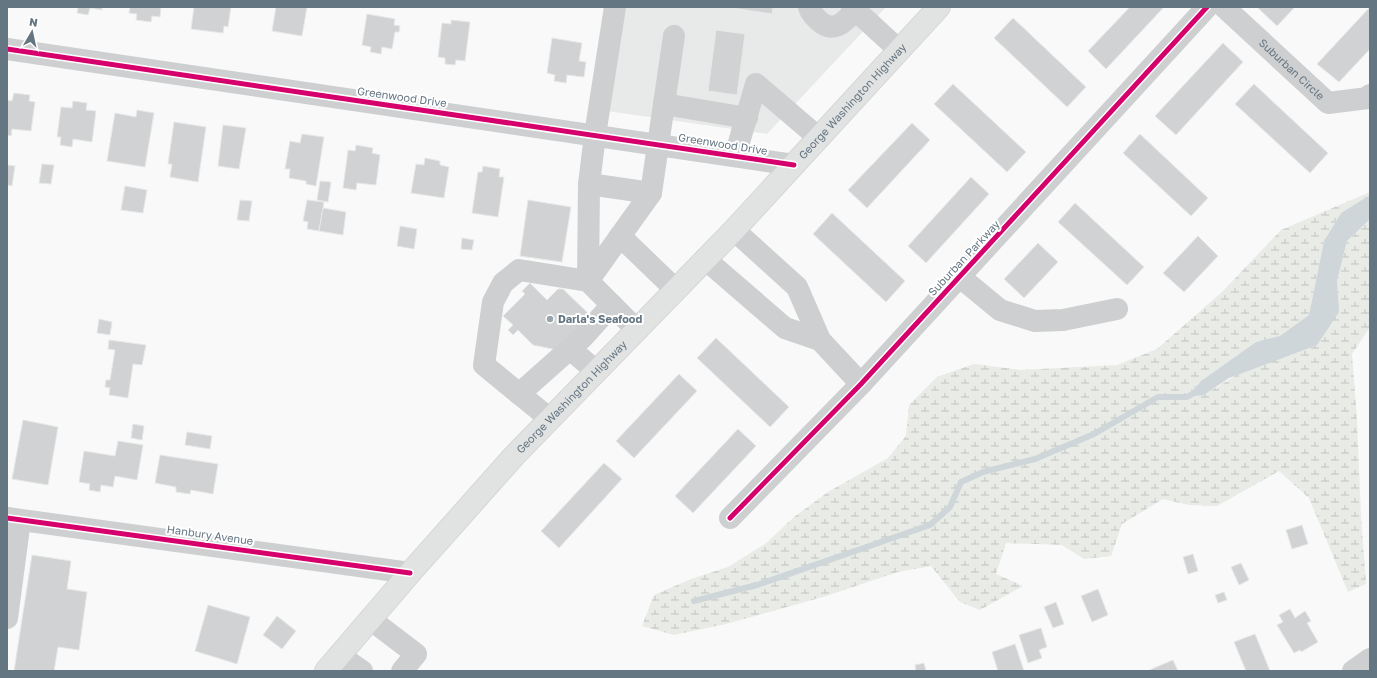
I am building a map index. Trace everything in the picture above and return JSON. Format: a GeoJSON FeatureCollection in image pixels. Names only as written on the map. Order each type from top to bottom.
{"type":"FeatureCollection","features":[{"type":"Feature","properties":{"kind":"main road","name":"George Washington Highway"},"geometry":{"type":"LineString","coordinates":[[333,663],[410,573],[514,456],[734,230],[939,7]]}},
{"type":"Feature","properties":{"kind":"street"},"geometry":{"type":"LineString","coordinates":[[588,281],[590,184],[595,135],[615,7]]}},
{"type":"Feature","properties":{"kind":"street"},"geometry":{"type":"LineString","coordinates":[[809,7],[814,16],[822,24],[829,27],[837,27],[855,8],[899,50]]}},
{"type":"Feature","properties":{"kind":"street","name":"Suburban Parkway"},"geometry":{"type":"LineString","coordinates":[[730,518],[862,384],[1207,7]]}},
{"type":"Feature","properties":{"kind":"street","name":"Suburban Circle"},"geometry":{"type":"LineString","coordinates":[[1224,7],[1328,103],[1368,98],[1370,95]]}},
{"type":"Feature","properties":{"kind":"street"},"geometry":{"type":"LineString","coordinates":[[588,281],[651,193],[674,36]]}},
{"type":"Feature","properties":{"kind":"street","name":"Greenwood Drive"},"geometry":{"type":"LineString","coordinates":[[7,49],[794,165]]}},
{"type":"Feature","properties":{"kind":"street"},"geometry":{"type":"LineString","coordinates":[[736,156],[756,84],[819,138]]}},
{"type":"Feature","properties":{"kind":"street"},"geometry":{"type":"LineString","coordinates":[[664,104],[747,118]]}},
{"type":"Feature","properties":{"kind":"street"},"geometry":{"type":"LineString","coordinates":[[590,184],[651,193]]}},
{"type":"Feature","properties":{"kind":"street"},"geometry":{"type":"LineString","coordinates":[[734,230],[797,287],[820,340],[862,384]]}},
{"type":"Feature","properties":{"kind":"street"},"geometry":{"type":"LineString","coordinates":[[620,236],[675,289]]}},
{"type":"Feature","properties":{"kind":"street"},"geometry":{"type":"LineString","coordinates":[[705,259],[785,328],[820,340]]}},
{"type":"Feature","properties":{"kind":"street"},"geometry":{"type":"LineString","coordinates":[[550,419],[484,364],[493,302],[503,283],[519,270],[588,281],[637,330]]}},
{"type":"Feature","properties":{"kind":"street"},"geometry":{"type":"LineString","coordinates":[[960,277],[1000,310],[1035,321],[1063,320],[1117,308]]}},
{"type":"Feature","properties":{"kind":"street"},"geometry":{"type":"LineString","coordinates":[[519,394],[570,349],[612,305]]}},
{"type":"Feature","properties":{"kind":"street"},"geometry":{"type":"LineString","coordinates":[[570,349],[596,371]]}},
{"type":"Feature","properties":{"kind":"street"},"geometry":{"type":"LineString","coordinates":[[7,618],[14,519]]}},
{"type":"Feature","properties":{"kind":"street","name":"Hanbury Avenue"},"geometry":{"type":"LineString","coordinates":[[14,519],[410,573]]}},
{"type":"Feature","properties":{"kind":"street"},"geometry":{"type":"LineString","coordinates":[[370,619],[416,654],[402,671]]}},
{"type":"Feature","properties":{"kind":"street"},"geometry":{"type":"LineString","coordinates":[[1353,671],[1370,660]]}},
{"type":"Feature","properties":{"kind":"street"},"geometry":{"type":"LineString","coordinates":[[333,663],[362,671]]}},
{"type":"Feature","properties":{"kind":"shaded area"},"geometry":{"type":"Polygon","coordinates":[[[623,7],[886,7],[767,134],[607,111],[623,7]]]}},
{"type":"Feature","properties":{"kind":"shaded area"},"geometry":{"type":"Polygon","coordinates":[[[1370,195],[1370,219],[1347,241],[1337,281],[1339,312],[1317,345],[1229,378],[1204,395],[1187,397],[1201,381],[1256,342],[1280,336],[1309,315],[1324,241],[1341,213],[1370,195]]]}},
{"type":"Feature","properties":{"kind":"green space"},"geometry":{"type":"Polygon","coordinates":[[[1370,192],[1370,195],[1341,213],[1324,241],[1309,315],[1280,337],[1256,342],[1201,381],[1187,396],[1204,395],[1338,312],[1337,281],[1347,241],[1370,219],[1370,327],[1352,354],[1366,584],[1348,592],[1309,498],[1279,471],[1217,506],[1189,505],[1163,499],[1122,524],[1111,556],[1084,559],[1062,545],[1006,543],[996,574],[1023,586],[980,610],[960,602],[931,566],[898,572],[823,597],[726,624],[674,635],[642,626],[654,595],[691,579],[728,567],[765,544],[794,517],[828,492],[888,458],[906,436],[909,405],[937,377],[974,364],[1021,370],[1117,365],[1157,349],[1222,292],[1281,230],[1370,192]]]}},
{"type":"Feature","properties":{"kind":"building"},"geometry":{"type":"Polygon","coordinates":[[[78,7],[102,7],[102,10],[90,8],[88,15],[77,13],[78,7]]]}},
{"type":"Feature","properties":{"kind":"building"},"geometry":{"type":"Polygon","coordinates":[[[130,7],[161,7],[160,17],[152,16],[151,22],[136,20],[137,14],[129,13],[130,7]]]}},
{"type":"Feature","properties":{"kind":"building"},"geometry":{"type":"Polygon","coordinates":[[[194,7],[231,7],[228,27],[224,26],[223,33],[191,29],[194,7]]]}},
{"type":"Feature","properties":{"kind":"building"},"geometry":{"type":"Polygon","coordinates":[[[276,7],[307,7],[302,36],[272,31],[276,7]]]}},
{"type":"Feature","properties":{"kind":"building"},"geometry":{"type":"Polygon","coordinates":[[[726,7],[773,7],[772,14],[726,7]]]}},
{"type":"Feature","properties":{"kind":"building"},"geometry":{"type":"Polygon","coordinates":[[[1130,7],[1164,7],[1106,69],[1088,51],[1130,7]]]}},
{"type":"Feature","properties":{"kind":"building"},"geometry":{"type":"Polygon","coordinates":[[[1257,7],[1295,7],[1277,26],[1257,7]]]}},
{"type":"Feature","properties":{"kind":"building"},"geometry":{"type":"Polygon","coordinates":[[[1370,7],[1370,49],[1339,82],[1317,64],[1370,7]]]}},
{"type":"Feature","properties":{"kind":"building"},"geometry":{"type":"Polygon","coordinates":[[[367,14],[395,19],[394,25],[400,26],[399,32],[395,32],[392,49],[382,47],[381,54],[370,52],[371,47],[362,45],[367,14]]]}},
{"type":"Feature","properties":{"kind":"building"},"geometry":{"type":"Polygon","coordinates":[[[1013,18],[1086,87],[1067,107],[994,38],[1013,18]]]}},
{"type":"Feature","properties":{"kind":"building"},"geometry":{"type":"Polygon","coordinates":[[[451,20],[470,22],[465,61],[456,60],[455,65],[445,64],[445,58],[438,57],[442,23],[451,24],[451,20]]]}},
{"type":"Feature","properties":{"kind":"building"},"geometry":{"type":"Polygon","coordinates":[[[716,30],[745,34],[737,95],[708,91],[716,30]]]}},
{"type":"Feature","properties":{"kind":"building"},"geometry":{"type":"Polygon","coordinates":[[[552,38],[582,43],[579,61],[586,62],[584,77],[567,75],[566,83],[554,81],[555,75],[547,73],[552,38]]]}},
{"type":"Feature","properties":{"kind":"building"},"geometry":{"type":"Polygon","coordinates":[[[1223,43],[1243,62],[1176,135],[1155,116],[1223,43]]]}},
{"type":"Feature","properties":{"kind":"building"},"geometry":{"type":"Polygon","coordinates":[[[953,84],[1026,152],[1007,172],[934,104],[953,84]]]}},
{"type":"Feature","properties":{"kind":"building"},"geometry":{"type":"Polygon","coordinates":[[[1254,84],[1328,153],[1310,173],[1235,104],[1254,84]]]}},
{"type":"Feature","properties":{"kind":"building"},"geometry":{"type":"Polygon","coordinates":[[[14,93],[30,95],[29,101],[35,102],[31,131],[12,129],[11,136],[7,135],[7,100],[12,101],[14,93]]]}},
{"type":"Feature","properties":{"kind":"building"},"geometry":{"type":"Polygon","coordinates":[[[73,101],[87,103],[86,110],[96,111],[92,142],[73,139],[72,147],[60,145],[61,137],[57,137],[61,107],[72,108],[73,101]]]}},
{"type":"Feature","properties":{"kind":"building"},"geometry":{"type":"Polygon","coordinates":[[[137,110],[154,113],[145,167],[107,161],[115,113],[136,117],[137,110]]]}},
{"type":"Feature","properties":{"kind":"building"},"geometry":{"type":"Polygon","coordinates":[[[174,122],[206,127],[198,182],[170,177],[172,164],[168,164],[174,122]]]}},
{"type":"Feature","properties":{"kind":"building"},"geometry":{"type":"Polygon","coordinates":[[[912,123],[930,140],[867,208],[848,190],[912,123]]]}},
{"type":"Feature","properties":{"kind":"building"},"geometry":{"type":"Polygon","coordinates":[[[223,125],[246,128],[239,169],[218,166],[223,125]]]}},
{"type":"Feature","properties":{"kind":"building"},"geometry":{"type":"Polygon","coordinates":[[[302,134],[324,137],[316,186],[306,184],[306,181],[289,178],[290,169],[285,169],[290,141],[300,143],[302,134]]]}},
{"type":"Feature","properties":{"kind":"building"},"geometry":{"type":"Polygon","coordinates":[[[1140,134],[1208,198],[1191,216],[1123,153],[1140,134]]]}},
{"type":"Feature","properties":{"kind":"building"},"geometry":{"type":"Polygon","coordinates":[[[356,145],[373,148],[372,153],[380,155],[376,185],[357,183],[356,190],[343,188],[348,150],[355,151],[356,145]]]}},
{"type":"Feature","properties":{"kind":"building"},"geometry":{"type":"Polygon","coordinates":[[[425,158],[440,161],[440,165],[449,167],[444,198],[411,193],[416,164],[424,165],[425,158]]]}},
{"type":"Feature","properties":{"kind":"building"},"geometry":{"type":"Polygon","coordinates":[[[42,164],[54,165],[51,184],[39,183],[42,164]]]}},
{"type":"Feature","properties":{"kind":"building"},"geometry":{"type":"Polygon","coordinates":[[[7,165],[15,166],[12,186],[7,185],[7,165]]]}},
{"type":"Feature","properties":{"kind":"building"},"geometry":{"type":"Polygon","coordinates":[[[483,166],[500,169],[499,177],[504,177],[498,217],[472,213],[478,172],[482,172],[483,166]]]}},
{"type":"Feature","properties":{"kind":"building"},"geometry":{"type":"Polygon","coordinates":[[[971,177],[989,194],[926,263],[908,246],[971,177]]]}},
{"type":"Feature","properties":{"kind":"building"},"geometry":{"type":"Polygon","coordinates":[[[320,181],[331,182],[328,202],[317,200],[320,181]]]}},
{"type":"Feature","properties":{"kind":"building"},"geometry":{"type":"Polygon","coordinates":[[[125,186],[147,190],[143,213],[121,210],[125,186]]]}},
{"type":"Feature","properties":{"kind":"building"},"geometry":{"type":"Polygon","coordinates":[[[240,200],[252,201],[249,221],[237,220],[240,200]]]}},
{"type":"Feature","properties":{"kind":"building"},"geometry":{"type":"Polygon","coordinates":[[[307,200],[324,202],[319,231],[307,229],[308,222],[303,221],[307,200]]]}},
{"type":"Feature","properties":{"kind":"building"},"geometry":{"type":"Polygon","coordinates":[[[528,200],[571,207],[562,262],[520,256],[528,200]]]}},
{"type":"Feature","properties":{"kind":"building"},"geometry":{"type":"Polygon","coordinates":[[[1075,203],[1144,267],[1127,285],[1058,222],[1075,203]]]}},
{"type":"Feature","properties":{"kind":"building"},"geometry":{"type":"Polygon","coordinates":[[[323,208],[346,212],[343,235],[319,231],[323,208]]]}},
{"type":"Feature","properties":{"kind":"building"},"geometry":{"type":"Polygon","coordinates":[[[832,213],[905,281],[886,302],[813,234],[832,213]]]}},
{"type":"Feature","properties":{"kind":"building"},"geometry":{"type":"Polygon","coordinates":[[[400,226],[417,229],[414,249],[397,246],[400,226]]]}},
{"type":"Feature","properties":{"kind":"building"},"geometry":{"type":"Polygon","coordinates":[[[1198,236],[1218,256],[1184,292],[1163,273],[1198,236]]]}},
{"type":"Feature","properties":{"kind":"building"},"geometry":{"type":"Polygon","coordinates":[[[462,238],[474,240],[472,250],[461,249],[462,238]]]}},
{"type":"Feature","properties":{"kind":"building"},"geometry":{"type":"Polygon","coordinates":[[[1038,243],[1058,262],[1024,298],[1004,279],[1038,243]]]}},
{"type":"Feature","properties":{"kind":"building"},"geometry":{"type":"Polygon","coordinates":[[[530,283],[547,300],[558,289],[563,289],[593,318],[562,351],[533,345],[518,330],[513,335],[508,330],[513,325],[503,316],[525,294],[522,291],[530,283]]]}},
{"type":"Feature","properties":{"kind":"building"},"geometry":{"type":"Polygon","coordinates":[[[99,319],[112,322],[110,335],[97,333],[99,319]]]}},
{"type":"Feature","properties":{"kind":"building"},"geometry":{"type":"Polygon","coordinates":[[[716,338],[789,407],[770,427],[697,358],[716,338]]]}},
{"type":"Feature","properties":{"kind":"building"},"geometry":{"type":"Polygon","coordinates":[[[109,340],[146,345],[142,365],[133,364],[128,398],[109,395],[110,388],[105,387],[106,380],[110,380],[115,350],[108,349],[109,340]]]}},
{"type":"Feature","properties":{"kind":"building"},"geometry":{"type":"Polygon","coordinates":[[[679,374],[697,391],[634,458],[616,441],[679,374]]]}},
{"type":"Feature","properties":{"kind":"building"},"geometry":{"type":"Polygon","coordinates":[[[23,420],[58,427],[48,485],[12,479],[23,420]]]}},
{"type":"Feature","properties":{"kind":"building"},"geometry":{"type":"Polygon","coordinates":[[[133,424],[144,426],[142,440],[131,438],[133,424]]]}},
{"type":"Feature","properties":{"kind":"building"},"geometry":{"type":"Polygon","coordinates":[[[738,429],[756,446],[693,513],[675,496],[738,429]]]}},
{"type":"Feature","properties":{"kind":"building"},"geometry":{"type":"Polygon","coordinates":[[[187,432],[212,436],[210,449],[185,445],[187,432]]]}},
{"type":"Feature","properties":{"kind":"building"},"geometry":{"type":"Polygon","coordinates":[[[118,441],[143,445],[137,480],[115,476],[113,487],[101,485],[100,492],[89,490],[90,484],[79,482],[84,451],[115,456],[118,441]]]}},
{"type":"Feature","properties":{"kind":"building"},"geometry":{"type":"Polygon","coordinates":[[[160,455],[218,464],[213,494],[191,490],[190,494],[176,492],[176,487],[155,483],[160,455]]]}},
{"type":"Feature","properties":{"kind":"building"},"geometry":{"type":"Polygon","coordinates":[[[604,463],[622,479],[559,548],[541,531],[604,463]]]}},
{"type":"Feature","properties":{"kind":"building"},"geometry":{"type":"Polygon","coordinates":[[[1302,525],[1308,544],[1292,549],[1286,530],[1302,525]]]}},
{"type":"Feature","properties":{"kind":"building"},"geometry":{"type":"Polygon","coordinates":[[[1193,554],[1198,571],[1188,574],[1183,557],[1193,554]]]}},
{"type":"Feature","properties":{"kind":"building"},"geometry":{"type":"Polygon","coordinates":[[[32,555],[71,561],[67,589],[87,592],[79,650],[58,647],[54,671],[14,671],[32,555]]]}},
{"type":"Feature","properties":{"kind":"building"},"geometry":{"type":"Polygon","coordinates":[[[1241,563],[1249,580],[1239,585],[1231,567],[1241,563]]]}},
{"type":"Feature","properties":{"kind":"building"},"geometry":{"type":"Polygon","coordinates":[[[1098,589],[1108,615],[1092,622],[1081,596],[1098,589]]]}},
{"type":"Feature","properties":{"kind":"building"},"geometry":{"type":"Polygon","coordinates":[[[1224,592],[1227,600],[1218,603],[1215,595],[1224,592]]]}},
{"type":"Feature","properties":{"kind":"building"},"geometry":{"type":"Polygon","coordinates":[[[1056,602],[1064,624],[1053,628],[1044,607],[1056,602]]]}},
{"type":"Feature","properties":{"kind":"building"},"geometry":{"type":"Polygon","coordinates":[[[208,605],[250,617],[237,664],[195,651],[208,605]]]}},
{"type":"Feature","properties":{"kind":"building"},"geometry":{"type":"Polygon","coordinates":[[[1290,609],[1295,618],[1305,611],[1311,621],[1307,623],[1318,642],[1301,652],[1300,650],[1294,653],[1277,625],[1283,622],[1279,615],[1290,609]]]}},
{"type":"Feature","properties":{"kind":"building"},"geometry":{"type":"Polygon","coordinates":[[[277,616],[296,631],[282,649],[263,635],[277,616]]]}},
{"type":"Feature","properties":{"kind":"building"},"geometry":{"type":"Polygon","coordinates":[[[1041,628],[1047,647],[1039,650],[1042,658],[1028,663],[1019,635],[1041,628]]]}},
{"type":"Feature","properties":{"kind":"building"},"geometry":{"type":"Polygon","coordinates":[[[1255,634],[1270,671],[1246,671],[1234,642],[1255,634]]]}},
{"type":"Feature","properties":{"kind":"building"},"geometry":{"type":"Polygon","coordinates":[[[1015,644],[1024,671],[998,671],[992,652],[1015,644]]]}},
{"type":"Feature","properties":{"kind":"building"},"geometry":{"type":"Polygon","coordinates":[[[1173,660],[1178,671],[1147,671],[1173,660]]]}},
{"type":"Feature","properties":{"kind":"building"},"geometry":{"type":"Polygon","coordinates":[[[924,663],[926,671],[916,671],[915,665],[924,663]]]}},
{"type":"Feature","properties":{"kind":"waterway"},"geometry":{"type":"LineString","coordinates":[[694,601],[757,585],[930,525],[950,507],[961,482],[983,472],[1035,459],[1094,434],[1158,397],[1187,397],[1194,393]]}},
{"type":"Feature","properties":{"kind":"cycle path"},"geometry":{"type":"LineString","coordinates":[[730,518],[861,384],[1207,7]]}},
{"type":"Feature","properties":{"kind":"cycle path"},"geometry":{"type":"LineString","coordinates":[[7,49],[794,165]]}},
{"type":"Feature","properties":{"kind":"cycle path"},"geometry":{"type":"LineString","coordinates":[[7,518],[410,573]]}},
{"type":"Feature","properties":{"kind":"place","name":"Darla's Seafood"},"geometry":{"type":"Point","coordinates":[550,319]}}]}
